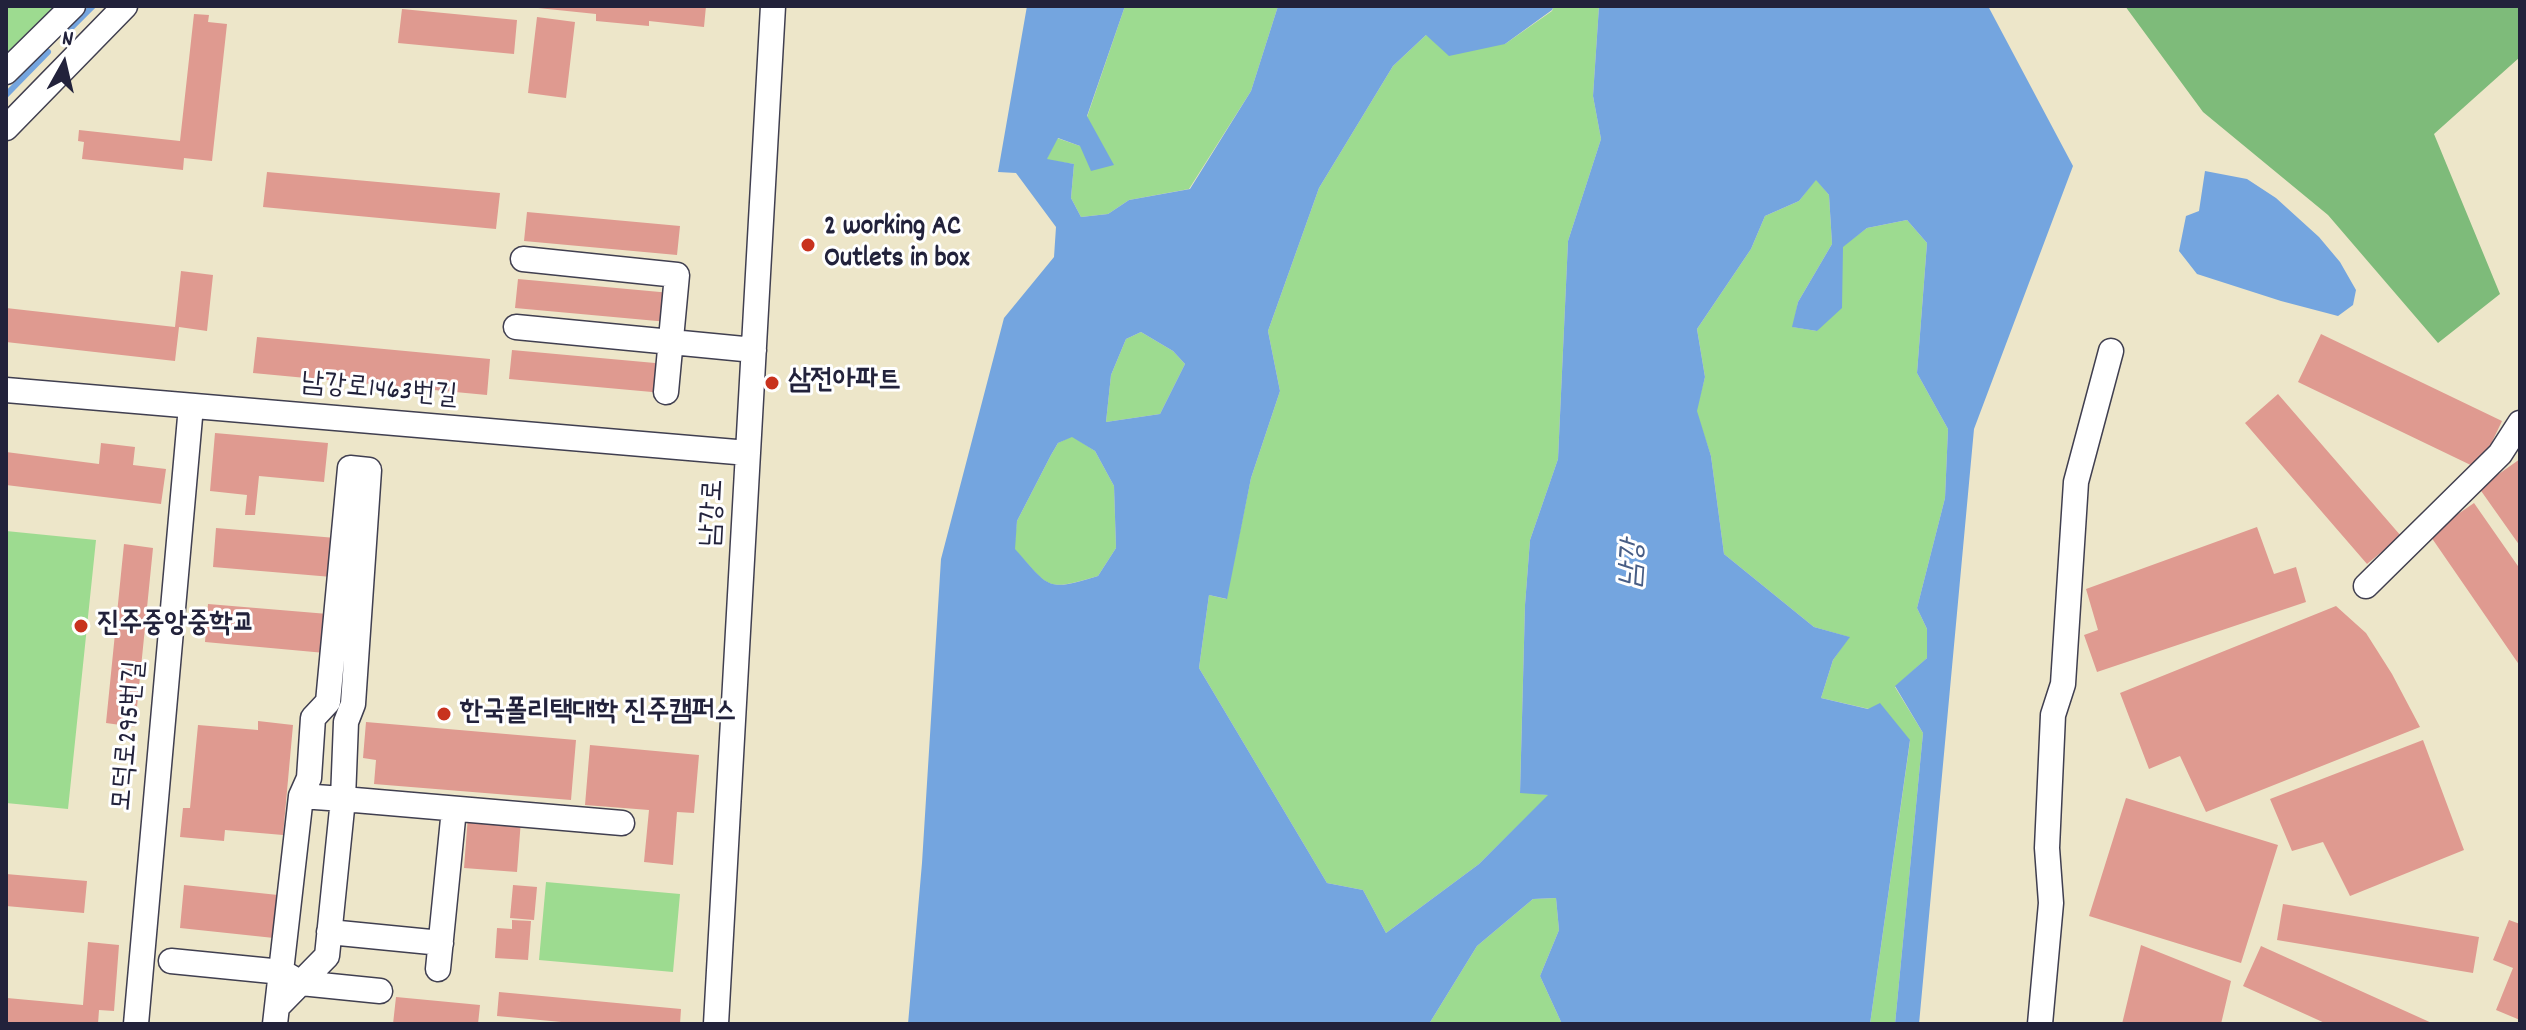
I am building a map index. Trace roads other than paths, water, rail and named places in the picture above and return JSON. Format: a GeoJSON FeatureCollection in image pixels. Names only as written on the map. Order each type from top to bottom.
{"type":"FeatureCollection","features":[{"type":"Feature","properties":{"kind":"street"},"geometry":{"type":"LineString","coordinates":[[6,72],[73,6]]}},
{"type":"Feature","properties":{"kind":"street"},"geometry":{"type":"LineString","coordinates":[[6,128],[125,6]]}},
{"type":"Feature","properties":{"kind":"street","name":"남강로"},"geometry":{"type":"LineString","coordinates":[[716,1024],[773,6]]}},
{"type":"Feature","properties":{"kind":"street"},"geometry":{"type":"LineString","coordinates":[[32,46],[46,41],[59,45],[64,56],[62,71]]}},
{"type":"Feature","properties":{"kind":"street"},"geometry":{"type":"LineString","coordinates":[[523,259],[677,275],[666,392]]}},
{"type":"Feature","properties":{"kind":"street"},"geometry":{"type":"LineString","coordinates":[[516,327],[754,350]]}},
{"type":"Feature","properties":{"kind":"street"},"geometry":{"type":"LineString","coordinates":[[2040,1024],[2051,903],[2047,848],[2053,715],[2063,684],[2076,482],[2111,351]]}},
{"type":"Feature","properties":{"kind":"street","name":"남강로1463번길"},"geometry":{"type":"LineString","coordinates":[[6,390],[748,453]]}},
{"type":"Feature","properties":{"kind":"street","name":"모덕로295번길"},"geometry":{"type":"LineString","coordinates":[[136,1024],[191,406]]}},
{"type":"Feature","properties":{"kind":"street"},"geometry":{"type":"LineString","coordinates":[[2366,586],[2500,454],[2520,423]]}},
{"type":"Feature","properties":{"kind":"street"},"geometry":{"type":"LineString","coordinates":[[276,1015],[291,978],[301,796],[309,778],[313,718],[328,702],[350,468],[369,470],[353,704],[346,722],[343,799],[327,956],[291,978]]}},
{"type":"Feature","properties":{"kind":"street"},"geometry":{"type":"LineString","coordinates":[[301,796],[622,823]]}},
{"type":"Feature","properties":{"kind":"street"},"geometry":{"type":"LineString","coordinates":[[438,969],[454,809]]}},
{"type":"Feature","properties":{"kind":"street"},"geometry":{"type":"LineString","coordinates":[[329,932],[441,943]]}},
{"type":"Feature","properties":{"kind":"street"},"geometry":{"type":"LineString","coordinates":[[171,961],[380,991]]}},
{"type":"Feature","properties":{"kind":"water","name":"남강"},"geometry":{"type":"Polygon","coordinates":[[[1027,6],[1125,6],[1087,116],[1114,165],[1091,171],[1080,146],[1058,138],[1047,159],[1074,164],[1071,198],[1081,217],[1108,214],[1129,200],[1190,189],[1251,91],[1278,6],[1554,6],[1505,44],[1449,56],[1426,35],[1393,66],[1319,188],[1268,331],[1280,391],[1251,478],[1227,599],[1209,595],[1199,668],[1327,883],[1363,890],[1386,933],[1479,864],[1548,795],[1520,793],[1525,605],[1530,540],[1558,459],[1568,241],[1601,139],[1593,96],[1599,6],[1988,6],[2073,166],[1974,429],[1919,1024],[1895,1024],[1923,733],[1895,686],[1927,658],[1927,629],[1917,608],[1945,498],[1948,429],[1917,373],[1927,243],[1907,220],[1867,228],[1843,247],[1842,308],[1817,331],[1792,327],[1798,302],[1832,244],[1829,195],[1816,180],[1799,201],[1765,216],[1751,249],[1697,329],[1705,377],[1697,411],[1711,456],[1724,554],[1814,627],[1850,637],[1833,660],[1821,698],[1868,709],[1880,703],[1910,740],[1870,1024],[1562,1024],[1540,976],[1559,930],[1556,898],[1533,899],[1477,946],[1429,1024],[908,1024],[922,863],[941,559],[1004,318],[1054,257],[1056,227],[1016,173],[998,172],[1027,6]],[[1141,332],[1126,339],[1111,375],[1106,422],[1160,414],[1185,364],[1173,351],[1141,332]],[[1072,437],[1058,443],[1017,521],[1015,549],[1043,579],[1058,585],[1098,576],[1116,548],[1114,486],[1095,451],[1072,437]]]}},
{"type":"Feature","properties":{"kind":"water"},"geometry":{"type":"Polygon","coordinates":[[[2205,171],[2247,179],[2276,198],[2319,237],[2340,262],[2356,290],[2353,305],[2338,316],[2197,274],[2179,251],[2186,216],[2199,211],[2205,171]]]}},
{"type":"Feature","properties":{"kind":"waterway"},"geometry":{"type":"LineString","coordinates":[[64,35],[93,6]]}},
{"type":"Feature","properties":{"kind":"waterway"},"geometry":{"type":"LineString","coordinates":[[6,95],[48,52]]}},
{"type":"Feature","properties":{"kind":"place","name":"2 working AC Outlets in box"},"geometry":{"type":"Point","coordinates":[808,245]}},
{"type":"Feature","properties":{"kind":"place","name":"삼전아파트"},"geometry":{"type":"Point","coordinates":[772,383]}},
{"type":"Feature","properties":{"kind":"place","name":"진주중앙중학교"},"geometry":{"type":"Point","coordinates":[81,626]}},
{"type":"Feature","properties":{"kind":"place","name":"한국폴리택대학 진주캠퍼스"},"geometry":{"type":"Point","coordinates":[444,714]}}]}
